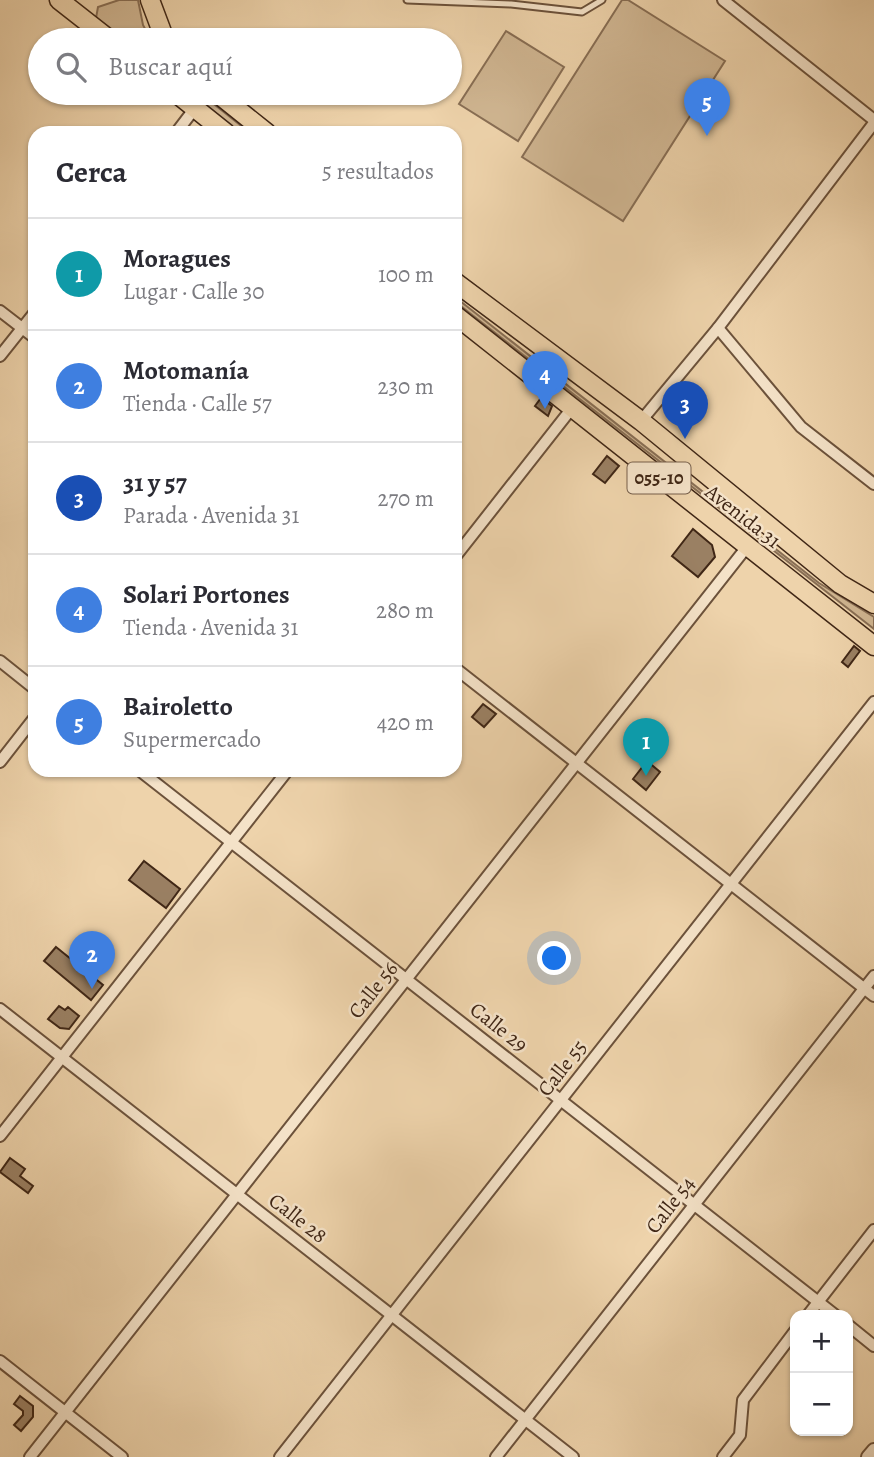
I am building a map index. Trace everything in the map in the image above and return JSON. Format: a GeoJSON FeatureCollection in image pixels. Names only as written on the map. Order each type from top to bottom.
{"type":"FeatureCollection","features":[{"type":"Feature","properties":{"kind":"highway"},"geometry":{"type":"LineString","coordinates":[[59,0],[95,28]]}},
{"type":"Feature","properties":{"kind":"highway"},"geometry":{"type":"LineString","coordinates":[[150,0],[160,28]]}},
{"type":"Feature","properties":{"kind":"highway"},"geometry":{"type":"LineString","coordinates":[[191,105],[217,126]]}},
{"type":"Feature","properties":{"kind":"highway"},"geometry":{"type":"LineString","coordinates":[[232,105],[258,126]]}},
{"type":"Feature","properties":{"kind":"highway","name":"Avenida 31"},"geometry":{"type":"LineString","coordinates":[[462,287],[641,422],[840,583],[874,604]]}},
{"type":"Feature","properties":{"kind":"highway","name":"Avenida 31"},"geometry":{"type":"LineString","coordinates":[[462,321],[746,548],[874,646]]}},
{"type":"Feature","properties":{"kind":"street"},"geometry":{"type":"LineString","coordinates":[[641,422],[718,328],[874,122],[723,0]]}},
{"type":"Feature","properties":{"kind":"street"},"geometry":{"type":"LineString","coordinates":[[181,126],[195,108]]}},
{"type":"Feature","properties":{"kind":"street"},"geometry":{"type":"LineString","coordinates":[[0,311],[28,333]]}},
{"type":"Feature","properties":{"kind":"street"},"geometry":{"type":"LineString","coordinates":[[0,356],[28,321]]}},
{"type":"Feature","properties":{"kind":"street"},"geometry":{"type":"LineString","coordinates":[[718,328],[801,427],[874,484]]}},
{"type":"Feature","properties":{"kind":"street"},"geometry":{"type":"LineString","coordinates":[[462,548],[572,408]]}},
{"type":"Feature","properties":{"kind":"street","name":"Calle 56"},"geometry":{"type":"LineString","coordinates":[[30,1457],[746,548]]}},
{"type":"Feature","properties":{"kind":"street"},"geometry":{"type":"LineString","coordinates":[[0,661],[28,683]]}},
{"type":"Feature","properties":{"kind":"street"},"geometry":{"type":"LineString","coordinates":[[462,673],[874,996]]}},
{"type":"Feature","properties":{"kind":"street","name":"Calle 55"},"geometry":{"type":"LineString","coordinates":[[280,1457],[874,702]]}},
{"type":"Feature","properties":{"kind":"street"},"geometry":{"type":"LineString","coordinates":[[0,762],[28,726]]}},
{"type":"Feature","properties":{"kind":"street","name":"Calle 29"},"geometry":{"type":"LineString","coordinates":[[148,777],[828,1310]]}},
{"type":"Feature","properties":{"kind":"street"},"geometry":{"type":"LineString","coordinates":[[0,1136],[282,777]]}},
{"type":"Feature","properties":{"kind":"street","name":"Calle 54"},"geometry":{"type":"LineString","coordinates":[[496,1457],[874,976]]}},
{"type":"Feature","properties":{"kind":"street","name":"Calle 28"},"geometry":{"type":"LineString","coordinates":[[0,1009],[573,1457]]}},
{"type":"Feature","properties":{"kind":"street"},"geometry":{"type":"LineString","coordinates":[[812,1310],[874,1230]]}},
{"type":"Feature","properties":{"kind":"street"},"geometry":{"type":"LineString","coordinates":[[853,1329],[874,1346]]}},
{"type":"Feature","properties":{"kind":"street"},"geometry":{"type":"LineString","coordinates":[[723,1457],[740,1435],[743,1400],[790,1338]]}},
{"type":"Feature","properties":{"kind":"street"},"geometry":{"type":"LineString","coordinates":[[0,1362],[122,1457]]}},
{"type":"Feature","properties":{"kind":"street"},"geometry":{"type":"LineString","coordinates":[[868,1457],[874,1450]]}},
{"type":"Feature","properties":{"kind":"lane"},"geometry":{"type":"LineString","coordinates":[[407,0],[511,4],[583,12],[602,0]]}},
{"type":"Feature","properties":{"kind":"shaded area"},"geometry":{"type":"Polygon","coordinates":[[[119,0],[138,0],[145,28],[108,28],[96,18],[98,7],[119,0]]]}},
{"type":"Feature","properties":{"kind":"shaded area"},"geometry":{"type":"Polygon","coordinates":[[[622,0],[628,0],[725,61],[623,221],[522,157],[622,0]]]}},
{"type":"Feature","properties":{"kind":"shaded area"},"geometry":{"type":"Polygon","coordinates":[[[506,31],[564,67],[518,141],[461,105],[506,31]]]}},
{"type":"Feature","properties":{"kind":"shaded area"},"geometry":{"type":"Polygon","coordinates":[[[204,105],[215,105],[241,126],[231,126],[204,105]]]}},
{"type":"Feature","properties":{"kind":"shaded area"},"geometry":{"type":"Polygon","coordinates":[[[462,302],[819,583],[874,617],[874,629],[462,307],[462,302]]]}},
{"type":"Feature","properties":{"kind":"building"},"geometry":{"type":"Polygon","coordinates":[[[541,398],[552,406],[548,416],[535,406],[541,398]]]}},
{"type":"Feature","properties":{"kind":"building"},"geometry":{"type":"Polygon","coordinates":[[[607,456],[619,466],[605,483],[593,474],[607,456]]]}},
{"type":"Feature","properties":{"kind":"building"},"geometry":{"type":"Polygon","coordinates":[[[693,529],[712,545],[715,557],[698,577],[672,556],[693,529]]]}},
{"type":"Feature","properties":{"kind":"building"},"geometry":{"type":"Polygon","coordinates":[[[854,646],[860,651],[848,667],[842,662],[854,646]]]}},
{"type":"Feature","properties":{"kind":"building"},"geometry":{"type":"Polygon","coordinates":[[[483,704],[496,714],[484,727],[472,717],[483,704]]]}},
{"type":"Feature","properties":{"kind":"building"},"geometry":{"type":"Polygon","coordinates":[[[647,761],[660,772],[646,790],[633,779],[647,761]]]}},
{"type":"Feature","properties":{"kind":"building"},"geometry":{"type":"Polygon","coordinates":[[[144,861],[180,889],[166,908],[129,880],[144,861]]]}},
{"type":"Feature","properties":{"kind":"building"},"geometry":{"type":"Polygon","coordinates":[[[56,947],[103,985],[91,1000],[44,961],[56,947]]]}},
{"type":"Feature","properties":{"kind":"building"},"geometry":{"type":"Polygon","coordinates":[[[59,1006],[65,1010],[68,1007],[79,1016],[69,1029],[60,1028],[48,1019],[59,1006]]]}},
{"type":"Feature","properties":{"kind":"building"},"geometry":{"type":"Polygon","coordinates":[[[10,1158],[25,1169],[20,1176],[33,1186],[28,1193],[0,1172],[10,1158]]]}},
{"type":"Feature","properties":{"kind":"building"},"geometry":{"type":"Polygon","coordinates":[[[20,1396],[33,1406],[33,1417],[21,1431],[14,1425],[23,1415],[23,1411],[14,1404],[20,1396]]]}},
{"type":"Feature","properties":{"kind":"place","name":"Bairoletto"},"geometry":{"type":"Point","coordinates":[707,136]}},
{"type":"Feature","properties":{"kind":"place","name":"Solari Portones"},"geometry":{"type":"Point","coordinates":[545,409]}},
{"type":"Feature","properties":{"kind":"place","name":"31 y 57"},"geometry":{"type":"Point","coordinates":[685,439]}},
{"type":"Feature","properties":{"kind":"place","name":"Moragues"},"geometry":{"type":"Point","coordinates":[646,776]}},
{"type":"Feature","properties":{"kind":"place","name":"Motomanía"},"geometry":{"type":"Point","coordinates":[92,989]}}]}
